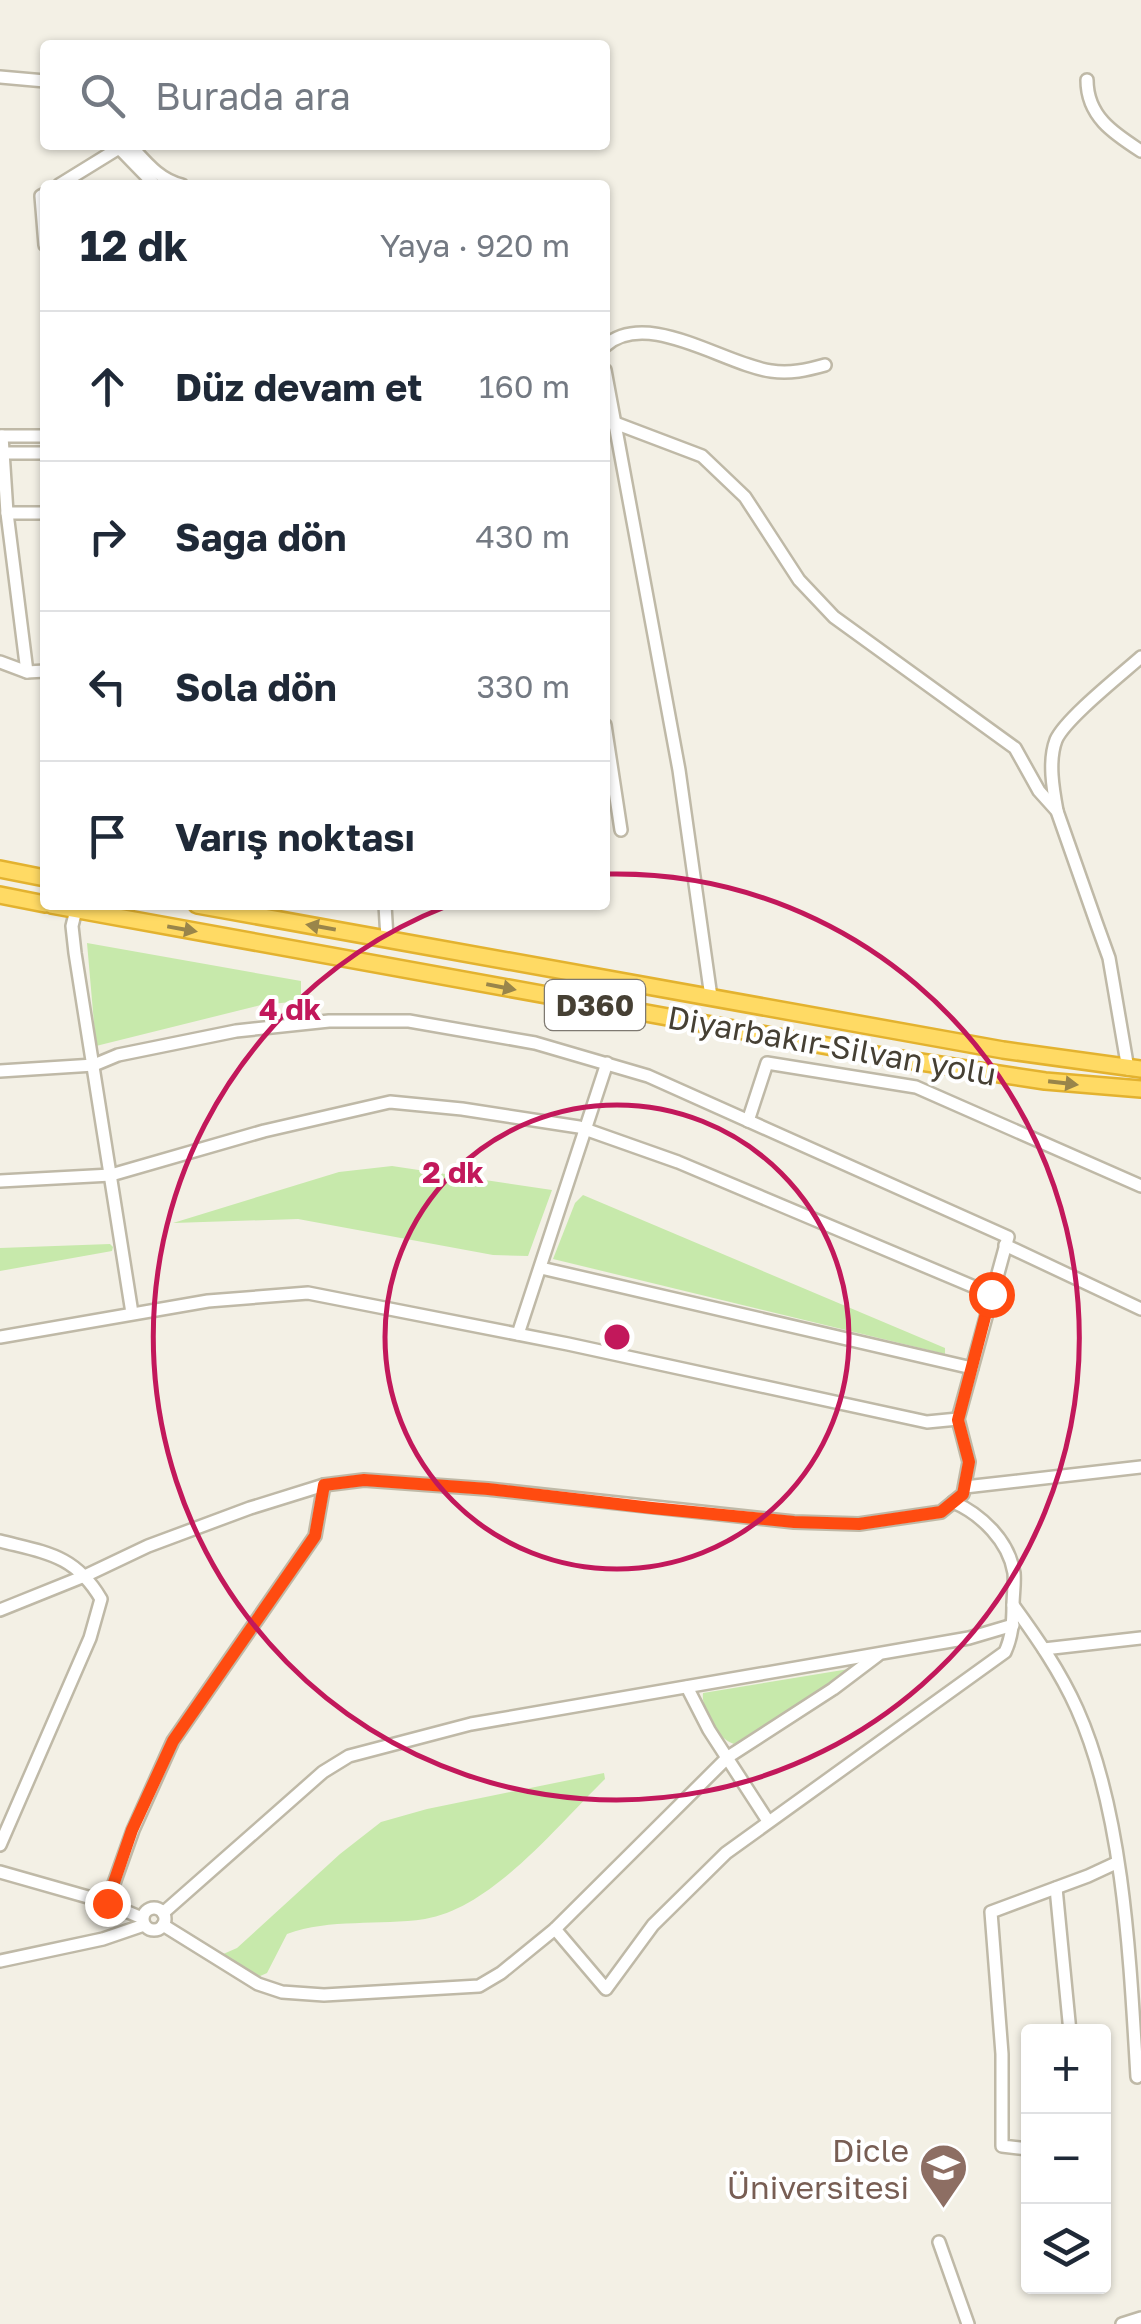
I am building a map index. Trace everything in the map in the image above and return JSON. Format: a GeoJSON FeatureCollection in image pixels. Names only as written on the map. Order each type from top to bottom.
{"type":"FeatureCollection","features":[{"type":"Feature","properties":{"kind":"highway"},"geometry":{"type":"LineString","coordinates":[[0,870],[40,877]]}},
{"type":"Feature","properties":{"kind":"highway","name":"Diyarbakır-Silvan yolu"},"geometry":{"type":"LineString","coordinates":[[0,895],[40,902]]}},
{"type":"Feature","properties":{"kind":"highway","name":"Diyarbakır-Silvan yolu"},"geometry":{"type":"LineString","coordinates":[[76,910],[868,1053],[1141,1092]]}},
{"type":"Feature","properties":{"kind":"highway","name":"D360"},"geometry":{"type":"LineString","coordinates":[[227,910],[1068,1061],[1134,1069]]}},
{"type":"Feature","properties":{"kind":"street"},"geometry":{"type":"LineString","coordinates":[[0,77],[40,81]]}},
{"type":"Feature","properties":{"kind":"street"},"geometry":{"type":"LineString","coordinates":[[1087,80],[1087,95],[1098,118],[1141,151]]}},
{"type":"Feature","properties":{"kind":"street"},"geometry":{"type":"LineString","coordinates":[[77,180],[115,150]]}},
{"type":"Feature","properties":{"kind":"street"},"geometry":{"type":"LineString","coordinates":[[120,150],[150,180]]}},
{"type":"Feature","properties":{"kind":"street"},"geometry":{"type":"LineString","coordinates":[[135,150],[158,174],[171,180]]}},
{"type":"Feature","properties":{"kind":"street"},"geometry":{"type":"LineString","coordinates":[[610,342],[636,335],[668,336],[766,371],[793,372],[825,366]]}},
{"type":"Feature","properties":{"kind":"street"},"geometry":{"type":"LineString","coordinates":[[610,423],[702,456],[745,497],[799,580],[834,617],[1015,748],[1039,791],[1056,811]]}},
{"type":"Feature","properties":{"kind":"street"},"geometry":{"type":"LineString","coordinates":[[610,423],[679,770],[711,997]]}},
{"type":"Feature","properties":{"kind":"street"},"geometry":{"type":"LineString","coordinates":[[27,672],[0,453],[1,436],[40,436]]}},
{"type":"Feature","properties":{"kind":"street"},"geometry":{"type":"LineString","coordinates":[[0,453],[40,453]]}},
{"type":"Feature","properties":{"kind":"street"},"geometry":{"type":"LineString","coordinates":[[7,513],[40,513]]}},
{"type":"Feature","properties":{"kind":"street"},"geometry":{"type":"LineString","coordinates":[[1134,1069],[1109,958],[1056,811],[1052,780],[1056,739],[1141,657]]}},
{"type":"Feature","properties":{"kind":"street"},"geometry":{"type":"LineString","coordinates":[[0,662],[27,672],[40,671]]}},
{"type":"Feature","properties":{"kind":"street"},"geometry":{"type":"LineString","coordinates":[[610,756],[622,830]]}},
{"type":"Feature","properties":{"kind":"street"},"geometry":{"type":"LineString","coordinates":[[76,910],[72,926],[132,1314]]}},
{"type":"Feature","properties":{"kind":"street"},"geometry":{"type":"LineString","coordinates":[[385,910],[387,938]]}},
{"type":"Feature","properties":{"kind":"street"},"geometry":{"type":"LineString","coordinates":[[0,1071],[94,1065],[118,1055],[236,1031],[328,1021],[409,1021],[535,1043],[648,1076],[1008,1236],[958,1420],[969,1462],[963,1494],[941,1512],[859,1524],[688,1512],[488,1489],[364,1480],[324,1485],[148,1546],[0,1610]]}},
{"type":"Feature","properties":{"kind":"street"},"geometry":{"type":"LineString","coordinates":[[518,1334],[607,1063]]}},
{"type":"Feature","properties":{"kind":"street"},"geometry":{"type":"LineString","coordinates":[[748,1121],[767,1063],[916,1087],[1141,1186]]}},
{"type":"Feature","properties":{"kind":"street"},"geometry":{"type":"LineString","coordinates":[[0,1181],[111,1175],[264,1131],[390,1102],[462,1109],[587,1130],[678,1162],[991,1294]]}},
{"type":"Feature","properties":{"kind":"street"},"geometry":{"type":"LineString","coordinates":[[1005,1246],[1141,1309]]}},
{"type":"Feature","properties":{"kind":"street"},"geometry":{"type":"LineString","coordinates":[[541,1268],[972,1368]]}},
{"type":"Feature","properties":{"kind":"street"},"geometry":{"type":"LineString","coordinates":[[0,1336],[222,1299],[308,1293],[927,1422],[958,1420]]}},
{"type":"Feature","properties":{"kind":"street"},"geometry":{"type":"LineString","coordinates":[[964,1487],[1141,1468]]}},
{"type":"Feature","properties":{"kind":"street"},"geometry":{"type":"LineString","coordinates":[[107,1903],[132,1830],[173,1741],[315,1536],[324,1485]]}},
{"type":"Feature","properties":{"kind":"street"},"geometry":{"type":"LineString","coordinates":[[555,1929],[606,1989],[652,1925],[726,1853],[1005,1652],[1012,1626],[1014,1570],[998,1538],[971,1510],[953,1502]]}},
{"type":"Feature","properties":{"kind":"street"},"geometry":{"type":"LineString","coordinates":[[0,1541],[46,1553],[87,1575],[101,1600],[90,1638],[0,1845]]}},
{"type":"Feature","properties":{"kind":"street"},"geometry":{"type":"LineString","coordinates":[[1013,1604],[1044,1649],[1078,1711],[1099,1774],[1116,1862],[1131,1980],[1137,2077]]}},
{"type":"Feature","properties":{"kind":"street"},"geometry":{"type":"LineString","coordinates":[[0,1872],[107,1903],[154,1930],[323,1772],[349,1756],[471,1724],[969,1638],[1012,1626]]}},
{"type":"Feature","properties":{"kind":"street"},"geometry":{"type":"LineString","coordinates":[[1044,1649],[1141,1638]]}},
{"type":"Feature","properties":{"kind":"street"},"geometry":{"type":"LineString","coordinates":[[0,1961],[103,1939],[143,1922],[152,1908],[258,1984],[282,1992],[324,1995],[479,1986],[555,1929],[728,1757],[834,1689],[881,1652]]}},
{"type":"Feature","properties":{"kind":"street"},"geometry":{"type":"LineString","coordinates":[[686,1688],[768,1821]]}},
{"type":"Feature","properties":{"kind":"street"},"geometry":{"type":"LineString","coordinates":[[1021,2148],[1002,2146],[1002,2054],[991,1912],[1116,1862]]}},
{"type":"Feature","properties":{"kind":"street"},"geometry":{"type":"LineString","coordinates":[[1056,1888],[1069,2024]]}},
{"type":"Feature","properties":{"kind":"street"},"geometry":{"type":"LineString","coordinates":[[939,2242],[968,2324]]}},
{"type":"Feature","properties":{"kind":"street"},"geometry":{"type":"LineString","coordinates":[[1122,2324],[1141,2318]]}},
{"type":"Feature","properties":{"kind":"green space"},"geometry":{"type":"Polygon","coordinates":[[[87,943],[301,981],[301,1001],[261,1005],[96,1046],[87,943]]]}},
{"type":"Feature","properties":{"kind":"green space"},"geometry":{"type":"Polygon","coordinates":[[[392,1166],[552,1190],[528,1256],[493,1255],[298,1219],[173,1223],[339,1172],[392,1166]]]}},
{"type":"Feature","properties":{"kind":"green space"},"geometry":{"type":"Polygon","coordinates":[[[583,1195],[945,1348],[945,1354],[553,1259],[575,1203],[583,1195]]]}},
{"type":"Feature","properties":{"kind":"green space"},"geometry":{"type":"Polygon","coordinates":[[[110,1244],[112,1251],[0,1271],[0,1248],[110,1244]]]}},
{"type":"Feature","properties":{"kind":"green space"},"geometry":{"type":"Polygon","coordinates":[[[855,1668],[734,1744],[716,1730],[705,1707],[703,1693],[855,1668]]]}},
{"type":"Feature","properties":{"kind":"green space"},"geometry":{"type":"Polygon","coordinates":[[[604,1773],[605,1779],[522,1862],[475,1899],[450,1912],[425,1919],[337,1924],[287,1934],[267,1973],[258,1977],[221,1955],[237,1948],[381,1822],[604,1773]]]}},
{"type":"Feature","properties":{"kind":"place","name":"Dicle Üniversitesi"},"geometry":{"type":"Point","coordinates":[944,2210]}},
{"type":"Feature","properties":{"kind":"route"},"geometry":{"type":"LineString","coordinates":[[107,1903],[132,1830],[173,1741],[315,1536],[324,1485],[364,1480],[488,1489],[794,1522],[859,1524],[941,1512],[963,1494],[969,1462],[958,1420],[991,1294]]}}]}
